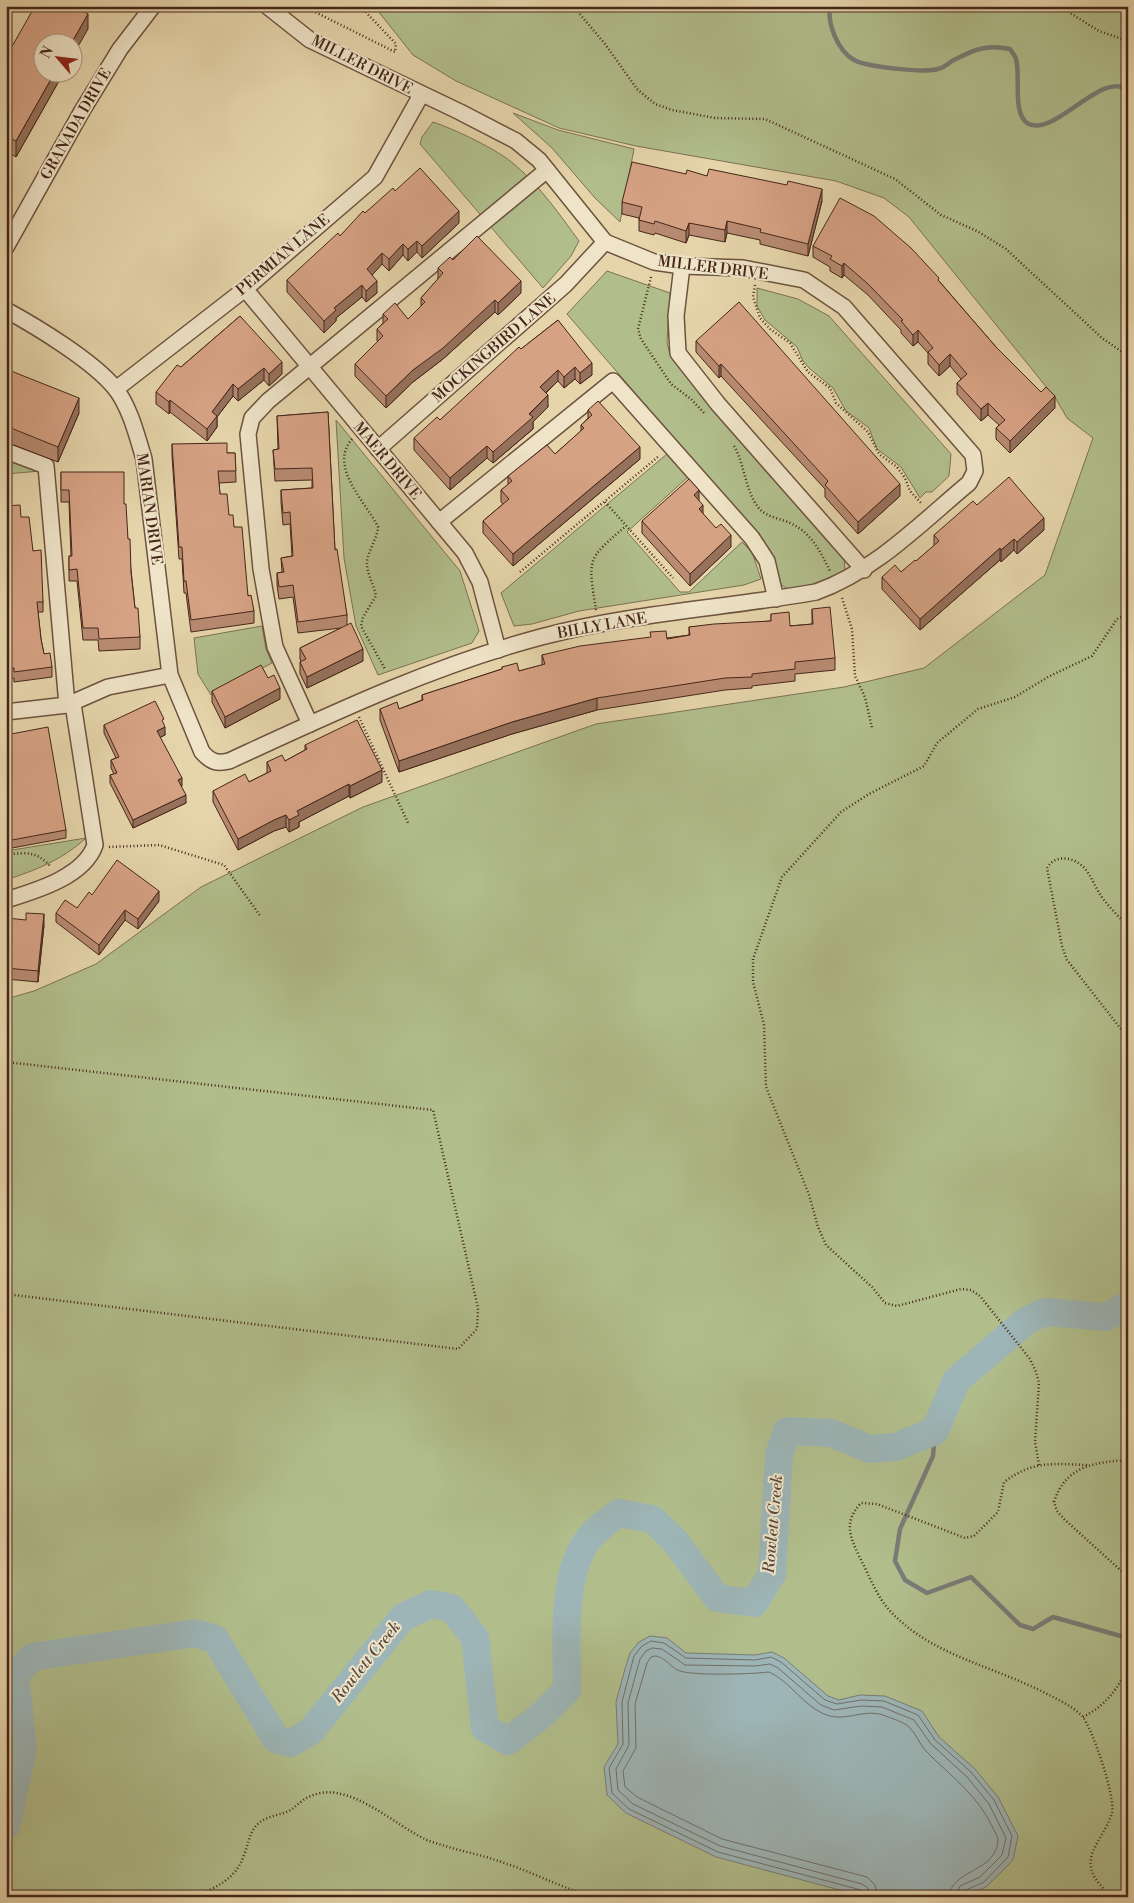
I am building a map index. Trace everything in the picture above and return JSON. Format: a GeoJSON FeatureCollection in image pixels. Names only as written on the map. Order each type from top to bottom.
{"type":"FeatureCollection","features":[{"type":"Feature","properties":{"kind":"street","name":"GRANADA DRIVE"},"geometry":{"type":"LineString","coordinates":[[6,248],[82,111],[120,49],[153,6]]}},
{"type":"Feature","properties":{"kind":"street","name":"MILLER DRIVE"},"geometry":{"type":"LineString","coordinates":[[267,6],[310,40],[421,95],[460,112],[516,142],[540,160],[605,242],[654,262],[682,266],[743,268],[804,280],[844,307],[973,455],[975,470]]}},
{"type":"Feature","properties":{"kind":"street","name":"PERMIAN LANE"},"geometry":{"type":"LineString","coordinates":[[116,390],[245,289],[375,177],[421,95]]}},
{"type":"Feature","properties":{"kind":"street"},"geometry":{"type":"LineString","coordinates":[[310,724],[275,647],[261,569],[248,434],[252,418],[268,401],[547,170]]}},
{"type":"Feature","properties":{"kind":"street","name":"MOCKINGBIRD LANE"},"geometry":{"type":"LineString","coordinates":[[378,449],[566,284],[605,242]]}},
{"type":"Feature","properties":{"kind":"street"},"geometry":{"type":"LineString","coordinates":[[682,266],[676,316],[678,353],[718,404],[864,570]]}},
{"type":"Feature","properties":{"kind":"street","name":"MAER DRIVE"},"geometry":{"type":"LineString","coordinates":[[245,289],[465,553],[480,582],[498,650]]}},
{"type":"Feature","properties":{"kind":"street","name":"MARIAN DRIVE"},"geometry":{"type":"LineString","coordinates":[[6,310],[27,321],[98,372],[116,390],[134,427],[144,459],[170,675],[202,752],[209,760]]}},
{"type":"Feature","properties":{"kind":"street"},"geometry":{"type":"LineString","coordinates":[[439,522],[613,381],[752,538],[767,561],[776,599]]}},
{"type":"Feature","properties":{"kind":"street"},"geometry":{"type":"LineString","coordinates":[[6,451],[46,466],[70,704],[95,846],[92,854],[70,873],[42,889],[6,900]]}},
{"type":"Feature","properties":{"kind":"street","name":"BILLY LANE"},"geometry":{"type":"LineString","coordinates":[[209,760],[218,763],[229,762],[310,724],[394,688],[458,663],[541,637],[608,623],[816,592],[836,585],[864,570],[969,483],[975,470]]}},
{"type":"Feature","properties":{"kind":"street"},"geometry":{"type":"LineString","coordinates":[[6,712],[70,704],[108,688],[170,675]]}},
{"type":"Feature","properties":{"kind":"path"},"geometry":{"type":"LineString","coordinates":[[303,6],[395,52],[396,44],[360,6]]}},
{"type":"Feature","properties":{"kind":"path"},"geometry":{"type":"LineString","coordinates":[[573,6],[605,44],[637,89],[655,104],[672,110],[715,118],[765,119],[895,179],[941,215],[978,231],[1006,248],[1102,338],[1128,356]]}},
{"type":"Feature","properties":{"kind":"path"},"geometry":{"type":"LineString","coordinates":[[1059,6],[1092,27],[1128,41]]}},
{"type":"Feature","properties":{"kind":"path"},"geometry":{"type":"LineString","coordinates":[[755,284],[753,297],[760,318],[770,330],[790,343],[808,372],[830,388],[836,403],[868,432],[879,454],[898,467],[910,491],[921,503]]}},
{"type":"Feature","properties":{"kind":"path"},"geometry":{"type":"LineString","coordinates":[[352,438],[345,446],[344,456],[347,473],[356,494],[378,527],[377,537],[367,559],[367,568],[376,596],[363,617],[362,626],[385,669]]}},
{"type":"Feature","properties":{"kind":"path"},"geometry":{"type":"LineString","coordinates":[[520,572],[671,447]]}},
{"type":"Feature","properties":{"kind":"path"},"geometry":{"type":"LineString","coordinates":[[604,502],[673,578]]}},
{"type":"Feature","properties":{"kind":"path"},"geometry":{"type":"LineString","coordinates":[[596,611],[591,577],[591,562],[597,550],[626,526]]}},
{"type":"Feature","properties":{"kind":"path"},"geometry":{"type":"LineString","coordinates":[[842,598],[852,629],[856,676],[865,697],[872,728]]}},
{"type":"Feature","properties":{"kind":"path"},"geometry":{"type":"LineString","coordinates":[[1039,1465],[1035,1442],[1039,1383],[1030,1360],[980,1296],[971,1290],[961,1289],[897,1306],[886,1302],[826,1245],[818,1227],[803,1179],[766,1087],[764,1025],[753,982],[753,959],[782,877],[841,812],[869,794],[924,766],[937,743],[978,709],[1015,697],[1048,677],[1092,656],[1117,620],[1128,614]]}},
{"type":"Feature","properties":{"kind":"path"},"geometry":{"type":"LineString","coordinates":[[358,716],[409,825]]}},
{"type":"Feature","properties":{"kind":"path"},"geometry":{"type":"LineString","coordinates":[[95,846],[159,846],[224,865],[261,917]]}},
{"type":"Feature","properties":{"kind":"path"},"geometry":{"type":"LineString","coordinates":[[6,849],[9,854],[28,853],[40,856],[51,867]]}},
{"type":"Feature","properties":{"kind":"path"},"geometry":{"type":"LineString","coordinates":[[1128,926],[1105,902],[1084,867],[1064,858],[1057,858],[1051,861],[1047,868],[1062,946],[1067,960],[1128,1038]]}},
{"type":"Feature","properties":{"kind":"path"},"geometry":{"type":"LineString","coordinates":[[44,871],[58,863]]}},
{"type":"Feature","properties":{"kind":"path"},"geometry":{"type":"LineString","coordinates":[[6,1062],[433,1110],[478,1308],[476,1329],[458,1349],[6,1294]]}},
{"type":"Feature","properties":{"kind":"path"},"geometry":{"type":"LineString","coordinates":[[1118,1897],[1105,1890],[1094,1879],[1090,1865],[1094,1845],[1112,1812],[1110,1788],[1083,1718],[1066,1704],[1027,1683],[958,1657],[931,1644],[908,1628],[888,1610],[857,1552],[849,1531],[850,1519],[861,1503],[882,1506],[965,1538],[974,1536],[998,1512],[1004,1482],[1020,1470],[1039,1465],[1087,1465],[1128,1460]]}},
{"type":"Feature","properties":{"kind":"path"},"geometry":{"type":"LineString","coordinates":[[1087,1465],[1071,1475],[1060,1489],[1054,1502],[1057,1511],[1085,1540],[1128,1577]]}},
{"type":"Feature","properties":{"kind":"path"},"geometry":{"type":"LineString","coordinates":[[1083,1718],[1098,1709],[1120,1685],[1128,1667]]}},
{"type":"Feature","properties":{"kind":"path"},"geometry":{"type":"LineString","coordinates":[[194,1897],[224,1883],[234,1874],[240,1866],[250,1836],[257,1825],[268,1818],[289,1811],[311,1795],[322,1793],[336,1794],[357,1800],[428,1840],[525,1870],[543,1880],[579,1893],[599,1897]]}},
{"type":"Feature","properties":{"kind":"path"},"geometry":{"type":"LineString","coordinates":[[1090,1897],[1097,1892],[1105,1890]]}},
{"type":"Feature","properties":{"kind":"green space"},"geometry":{"type":"Polygon","coordinates":[[[374,6],[1128,6],[1128,1897],[6,1897],[6,999],[34,991],[96,964],[201,887],[363,807],[596,724],[844,687],[924,668],[1045,575],[1093,438],[1067,418],[1056,399],[909,217],[884,198],[836,181],[636,146],[559,128],[456,81],[413,55],[374,6]]]}},
{"type":"Feature","properties":{"kind":"green space"},"geometry":{"type":"Polygon","coordinates":[[[513,113],[558,130],[634,149],[620,222],[595,198],[552,148],[513,113]]]}},
{"type":"Feature","properties":{"kind":"green space"},"geometry":{"type":"Polygon","coordinates":[[[433,122],[476,140],[508,159],[541,191],[579,241],[571,256],[543,288],[420,144],[422,137],[433,122]]]}},
{"type":"Feature","properties":{"kind":"green space"},"geometry":{"type":"Polygon","coordinates":[[[607,271],[670,293],[667,342],[670,355],[844,556],[845,570],[841,574],[820,585],[804,590],[791,590],[780,584],[767,546],[567,314],[607,271]]]}},
{"type":"Feature","properties":{"kind":"green space"},"geometry":{"type":"Polygon","coordinates":[[[757,288],[798,299],[829,316],[951,454],[949,476],[932,492],[926,492],[920,498],[901,467],[877,449],[869,428],[846,411],[833,388],[803,361],[797,347],[765,320],[757,306],[757,288]]]}},
{"type":"Feature","properties":{"kind":"green space"},"geometry":{"type":"Polygon","coordinates":[[[336,420],[460,571],[479,631],[472,643],[378,675],[356,626],[344,558],[336,420]]]}},
{"type":"Feature","properties":{"kind":"green space"},"geometry":{"type":"Polygon","coordinates":[[[667,454],[688,477],[627,532],[680,592],[689,592],[742,542],[752,552],[761,579],[744,585],[579,611],[532,624],[514,626],[501,593],[667,454]]]}},
{"type":"Feature","properties":{"kind":"green space"},"geometry":{"type":"Polygon","coordinates":[[[6,456],[40,471],[6,474],[6,456]]]}},
{"type":"Feature","properties":{"kind":"green space"},"geometry":{"type":"Polygon","coordinates":[[[262,626],[266,649],[272,663],[211,695],[198,674],[194,638],[262,626]]]}},
{"type":"Feature","properties":{"kind":"green space"},"geometry":{"type":"Polygon","coordinates":[[[86,838],[77,846],[48,864],[6,880],[6,851],[86,838]]]}},
{"type":"Feature","properties":{"kind":"water"},"geometry":{"type":"Polygon","coordinates":[[[650,1636],[667,1638],[686,1653],[755,1655],[772,1652],[784,1658],[828,1696],[839,1700],[860,1695],[885,1696],[922,1711],[939,1737],[975,1769],[998,1797],[1018,1836],[1013,1860],[986,1887],[962,1897],[866,1897],[716,1857],[626,1813],[607,1795],[604,1767],[618,1744],[616,1702],[630,1653],[639,1642],[650,1636]]]}},
{"type":"Feature","properties":{"kind":"building"},"geometry":{"type":"Polygon","coordinates":[[[35,6],[75,6],[88,14],[78,32],[32,32],[32,82],[49,82],[16,141],[6,136],[6,57],[35,6]]]}},
{"type":"Feature","properties":{"kind":"building"},"geometry":{"type":"Polygon","coordinates":[[[632,162],[686,174],[687,170],[707,176],[709,169],[787,185],[788,181],[822,189],[808,244],[760,232],[761,229],[727,221],[725,230],[689,223],[686,231],[655,221],[654,224],[639,220],[642,207],[622,202],[632,162]]]}},
{"type":"Feature","properties":{"kind":"building"},"geometry":{"type":"Polygon","coordinates":[[[420,168],[459,211],[422,246],[417,241],[408,249],[403,244],[389,259],[382,253],[367,269],[377,281],[366,291],[362,285],[334,308],[336,310],[324,321],[287,280],[338,233],[340,236],[363,211],[365,213],[393,188],[395,191],[420,168]]]}},
{"type":"Feature","properties":{"kind":"building"},"geometry":{"type":"Polygon","coordinates":[[[840,198],[874,216],[911,248],[939,278],[938,280],[996,347],[1041,392],[1046,387],[1055,396],[1010,441],[996,428],[1005,420],[988,403],[981,409],[957,383],[967,374],[950,354],[939,365],[928,352],[933,348],[918,330],[913,335],[901,321],[903,320],[868,284],[844,263],[842,266],[830,259],[832,256],[813,246],[840,198]]]}},
{"type":"Feature","properties":{"kind":"building"},"geometry":{"type":"Polygon","coordinates":[[[477,236],[521,281],[498,303],[495,300],[443,348],[413,370],[386,396],[355,364],[383,336],[377,329],[388,319],[383,314],[395,303],[408,319],[425,302],[421,298],[443,273],[438,268],[450,257],[453,260],[477,236]]]}},
{"type":"Feature","properties":{"kind":"building"},"geometry":{"type":"Polygon","coordinates":[[[739,302],[900,484],[858,522],[825,485],[828,481],[721,364],[719,366],[696,341],[739,302]]]}},
{"type":"Feature","properties":{"kind":"building"},"geometry":{"type":"Polygon","coordinates":[[[240,316],[282,362],[269,374],[264,368],[238,389],[233,384],[212,412],[217,416],[207,429],[170,400],[169,402],[156,392],[177,365],[181,367],[240,316]]]}},
{"type":"Feature","properties":{"kind":"building"},"geometry":{"type":"Polygon","coordinates":[[[558,320],[592,363],[580,373],[575,367],[564,377],[558,370],[540,387],[548,395],[529,414],[533,417],[493,452],[487,446],[450,478],[414,438],[437,417],[440,420],[519,347],[521,349],[558,320]]]}},
{"type":"Feature","properties":{"kind":"building"},"geometry":{"type":"Polygon","coordinates":[[[6,369],[79,398],[58,447],[6,426],[6,369]]]}},
{"type":"Feature","properties":{"kind":"building"},"geometry":{"type":"Polygon","coordinates":[[[598,401],[640,447],[513,554],[483,521],[509,499],[501,490],[512,481],[508,476],[547,445],[555,454],[584,428],[581,425],[592,415],[588,410],[598,401]]]}},
{"type":"Feature","properties":{"kind":"building"},"geometry":{"type":"Polygon","coordinates":[[[328,412],[335,550],[337,549],[347,615],[298,622],[293,585],[279,587],[277,573],[284,572],[281,558],[293,556],[290,512],[283,513],[281,490],[313,488],[312,468],[275,469],[273,450],[279,449],[277,416],[328,412]]]}},
{"type":"Feature","properties":{"kind":"building"},"geometry":{"type":"Polygon","coordinates":[[[227,443],[227,453],[235,453],[236,471],[218,471],[220,494],[227,494],[229,515],[233,515],[234,527],[242,527],[248,596],[251,595],[254,611],[191,620],[186,581],[184,581],[182,547],[179,547],[172,444],[227,443]]]}},
{"type":"Feature","properties":{"kind":"building"},"geometry":{"type":"Polygon","coordinates":[[[61,472],[124,472],[124,504],[126,504],[131,572],[135,608],[138,608],[140,637],[99,639],[98,628],[83,628],[77,569],[69,570],[69,556],[72,556],[69,490],[61,490],[61,472]]]}},
{"type":"Feature","properties":{"kind":"building"},"geometry":{"type":"Polygon","coordinates":[[[1009,477],[1044,518],[1017,542],[1014,539],[1001,550],[1000,548],[920,619],[882,577],[895,565],[901,572],[916,561],[939,541],[934,535],[973,501],[977,505],[1009,477]]]}},
{"type":"Feature","properties":{"kind":"building"},"geometry":{"type":"Polygon","coordinates":[[[689,479],[699,490],[694,495],[703,505],[699,509],[716,528],[721,524],[731,535],[690,574],[642,521],[689,479]]]}},
{"type":"Feature","properties":{"kind":"building"},"geometry":{"type":"Polygon","coordinates":[[[20,505],[21,517],[29,517],[33,551],[41,550],[43,602],[37,602],[44,654],[50,653],[52,667],[14,672],[14,668],[6,669],[6,506],[20,505]]]}},
{"type":"Feature","properties":{"kind":"building"},"geometry":{"type":"Polygon","coordinates":[[[830,607],[835,658],[795,662],[795,669],[752,674],[752,677],[725,678],[597,698],[512,722],[399,761],[380,709],[397,702],[399,709],[423,700],[422,695],[502,669],[502,667],[517,663],[519,671],[545,664],[542,655],[580,646],[651,637],[650,632],[666,631],[667,639],[690,635],[689,627],[771,621],[771,614],[789,612],[790,626],[813,624],[812,609],[830,607]]]}},
{"type":"Feature","properties":{"kind":"building"},"geometry":{"type":"Polygon","coordinates":[[[351,623],[363,649],[307,677],[300,662],[306,659],[300,648],[351,623]]]}},
{"type":"Feature","properties":{"kind":"building"},"geometry":{"type":"Polygon","coordinates":[[[261,665],[268,678],[274,675],[280,688],[225,717],[212,691],[261,665]]]}},
{"type":"Feature","properties":{"kind":"building"},"geometry":{"type":"Polygon","coordinates":[[[155,701],[164,719],[162,720],[165,727],[157,731],[182,778],[178,780],[186,795],[133,820],[110,775],[117,773],[111,760],[119,757],[104,725],[155,701]]]}},
{"type":"Feature","properties":{"kind":"building"},"geometry":{"type":"Polygon","coordinates":[[[357,720],[382,770],[350,786],[349,784],[297,811],[299,815],[289,820],[286,815],[238,839],[213,791],[245,774],[249,782],[271,771],[267,762],[282,755],[285,761],[307,749],[305,745],[357,720]]]}},
{"type":"Feature","properties":{"kind":"building"},"geometry":{"type":"Polygon","coordinates":[[[48,727],[66,830],[12,840],[6,807],[6,735],[48,727]]]}},
{"type":"Feature","properties":{"kind":"building"},"geometry":{"type":"Polygon","coordinates":[[[117,860],[159,891],[138,919],[125,910],[99,945],[56,913],[65,900],[77,908],[89,892],[92,895],[117,860]]]}},
{"type":"Feature","properties":{"kind":"building"},"geometry":{"type":"Polygon","coordinates":[[[26,913],[44,914],[38,971],[6,968],[7,918],[26,920],[26,913]]]}},
{"type":"Feature","properties":{"kind":"waterway"},"geometry":{"type":"LineString","coordinates":[[830,6],[830,21],[839,44],[848,56],[861,63],[908,70],[931,70],[942,68],[959,57],[979,49],[993,47],[1010,49],[1016,58],[1020,111],[1022,118],[1027,123],[1038,126],[1050,122],[1106,88],[1118,86],[1128,91]]}},
{"type":"Feature","properties":{"kind":"waterway","name":"Rowlett Creek"},"geometry":{"type":"LineString","coordinates":[[6,1826],[23,1750],[15,1675],[32,1657],[195,1633],[215,1639],[276,1739],[291,1743],[311,1731],[403,1617],[431,1604],[452,1608],[475,1638],[485,1728],[508,1741],[543,1714],[567,1690],[566,1629],[570,1585],[575,1565],[583,1547],[595,1532],[619,1513],[652,1519],[675,1541],[717,1598],[754,1603],[772,1574],[779,1455],[787,1431],[831,1433],[870,1449],[896,1447],[935,1431],[956,1381],[1026,1321],[1045,1312],[1106,1317],[1128,1305]]}},
{"type":"Feature","properties":{"kind":"waterway"},"geometry":{"type":"LineString","coordinates":[[935,1431],[933,1456],[900,1529],[895,1561],[905,1580],[927,1593],[971,1577],[1020,1625],[1033,1629],[1053,1617],[1128,1638]]}}]}
